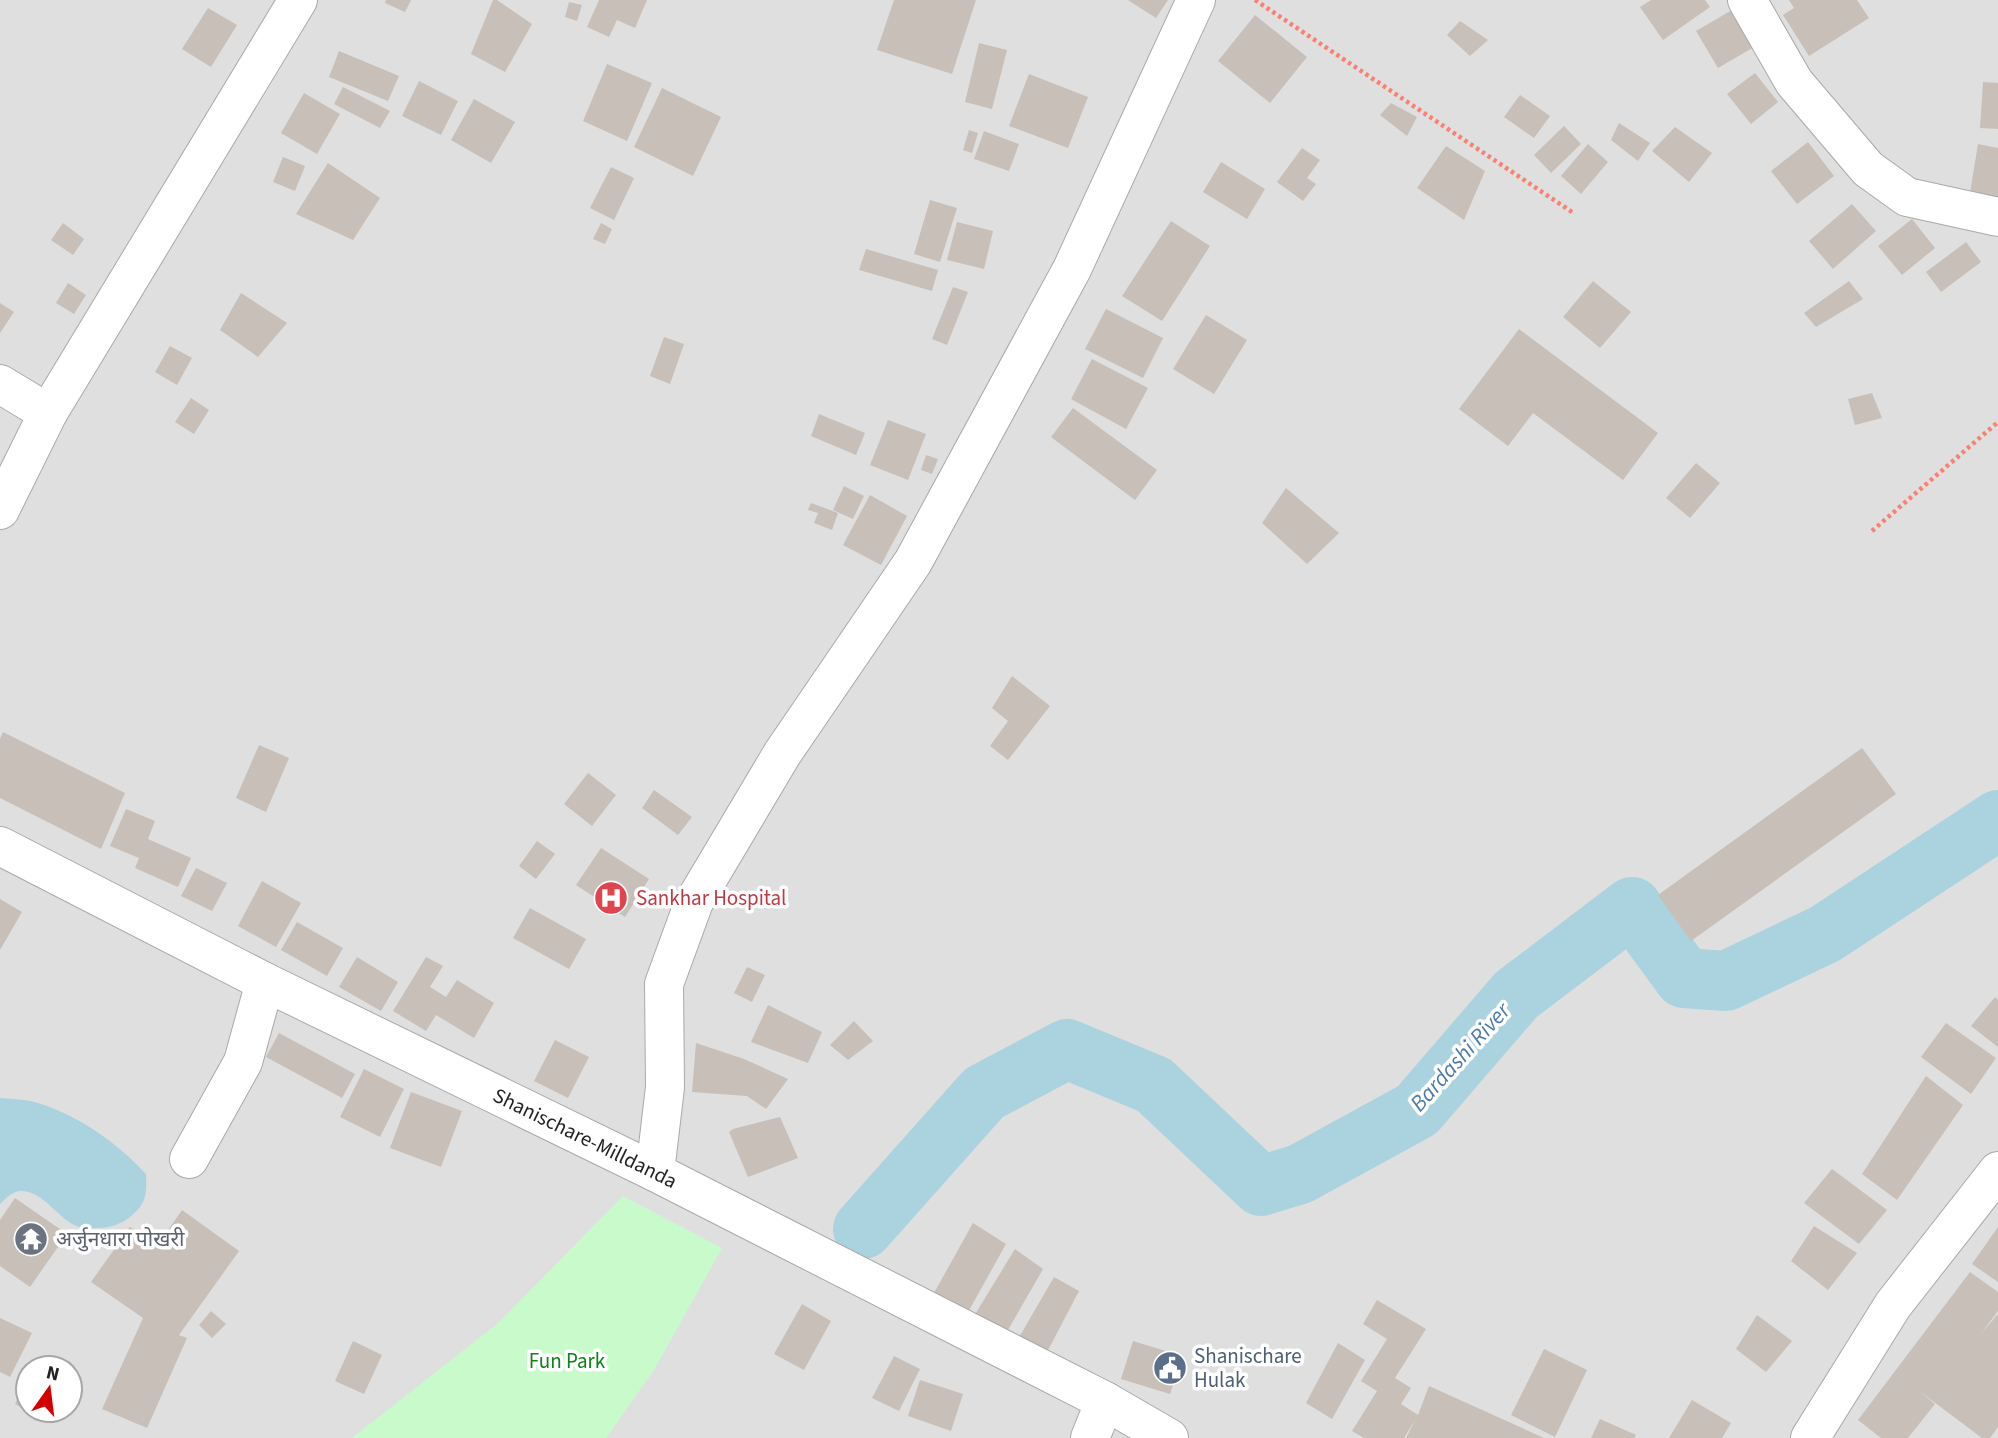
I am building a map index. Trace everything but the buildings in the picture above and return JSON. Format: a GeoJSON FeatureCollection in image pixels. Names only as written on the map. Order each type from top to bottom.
{"type":"FeatureCollection","features":[{"type":"Feature","properties":{"kind":"street"},"geometry":{"type":"LineString","coordinates":[[0,510],[48,413],[298,0]]}},
{"type":"Feature","properties":{"kind":"street"},"geometry":{"type":"LineString","coordinates":[[655,1172],[665,1087],[664,985],[694,902],[782,754],[913,562],[1072,269],[1196,0]]}},
{"type":"Feature","properties":{"kind":"street"},"geometry":{"type":"LineString","coordinates":[[1747,0],[1794,82],[1868,169],[1907,197],[1998,217]]}},
{"type":"Feature","properties":{"kind":"street"},"geometry":{"type":"LineString","coordinates":[[0,384],[48,413]]}},
{"type":"Feature","properties":{"kind":"street","name":"Shanischare-Milldanda"},"geometry":{"type":"LineString","coordinates":[[0,846],[265,982],[655,1172],[1105,1401],[1169,1438]]}},
{"type":"Feature","properties":{"kind":"street"},"geometry":{"type":"LineString","coordinates":[[189,1159],[243,1062],[265,982]]}},
{"type":"Feature","properties":{"kind":"street"},"geometry":{"type":"LineString","coordinates":[[1810,1438],[1893,1305],[1998,1171]]}},
{"type":"Feature","properties":{"kind":"street"},"geometry":{"type":"LineString","coordinates":[[1090,1438],[1105,1401]]}},
{"type":"Feature","properties":{"kind":"path"},"geometry":{"type":"LineString","coordinates":[[1255,0],[1572,212]]}},
{"type":"Feature","properties":{"kind":"path"},"geometry":{"type":"LineString","coordinates":[[1872,531],[1998,422]]}},
{"type":"Feature","properties":{"kind":"shaded area"},"geometry":{"type":"Polygon","coordinates":[[[0,0],[1998,0],[1998,1438],[0,1438],[0,0]]]}},
{"type":"Feature","properties":{"kind":"green space","name":"Fun Park"},"geometry":{"type":"Polygon","coordinates":[[[623,1196],[722,1248],[654,1370],[606,1438],[352,1438],[497,1324],[623,1196]]]}},
{"type":"Feature","properties":{"kind":"water"},"geometry":{"type":"Polygon","coordinates":[[[0,1098],[29,1101],[54,1109],[83,1123],[110,1141],[146,1174],[146,1193],[139,1208],[123,1222],[115,1225],[83,1228],[67,1220],[31,1193],[16,1192],[0,1204],[0,1098]]]}},
{"type":"Feature","properties":{"kind":"waterway","name":"Bardashi River"},"geometry":{"type":"LineString","coordinates":[[863,1229],[984,1093],[1067,1049],[1154,1085],[1261,1186],[1300,1174],[1417,1110],[1516,995],[1632,907],[1684,978],[1726,981],[1825,934],[1998,820]]}},
{"type":"Feature","properties":{"kind":"place","name":"Sankhar Hospital"},"geometry":{"type":"Point","coordinates":[611,898]}},
{"type":"Feature","properties":{"kind":"place","name":"अर्जुनधारा पोखरी"},"geometry":{"type":"Point","coordinates":[31,1239]}},
{"type":"Feature","properties":{"kind":"place","name":"Shanischare Hulak"},"geometry":{"type":"Point","coordinates":[1170,1368]}}]}
